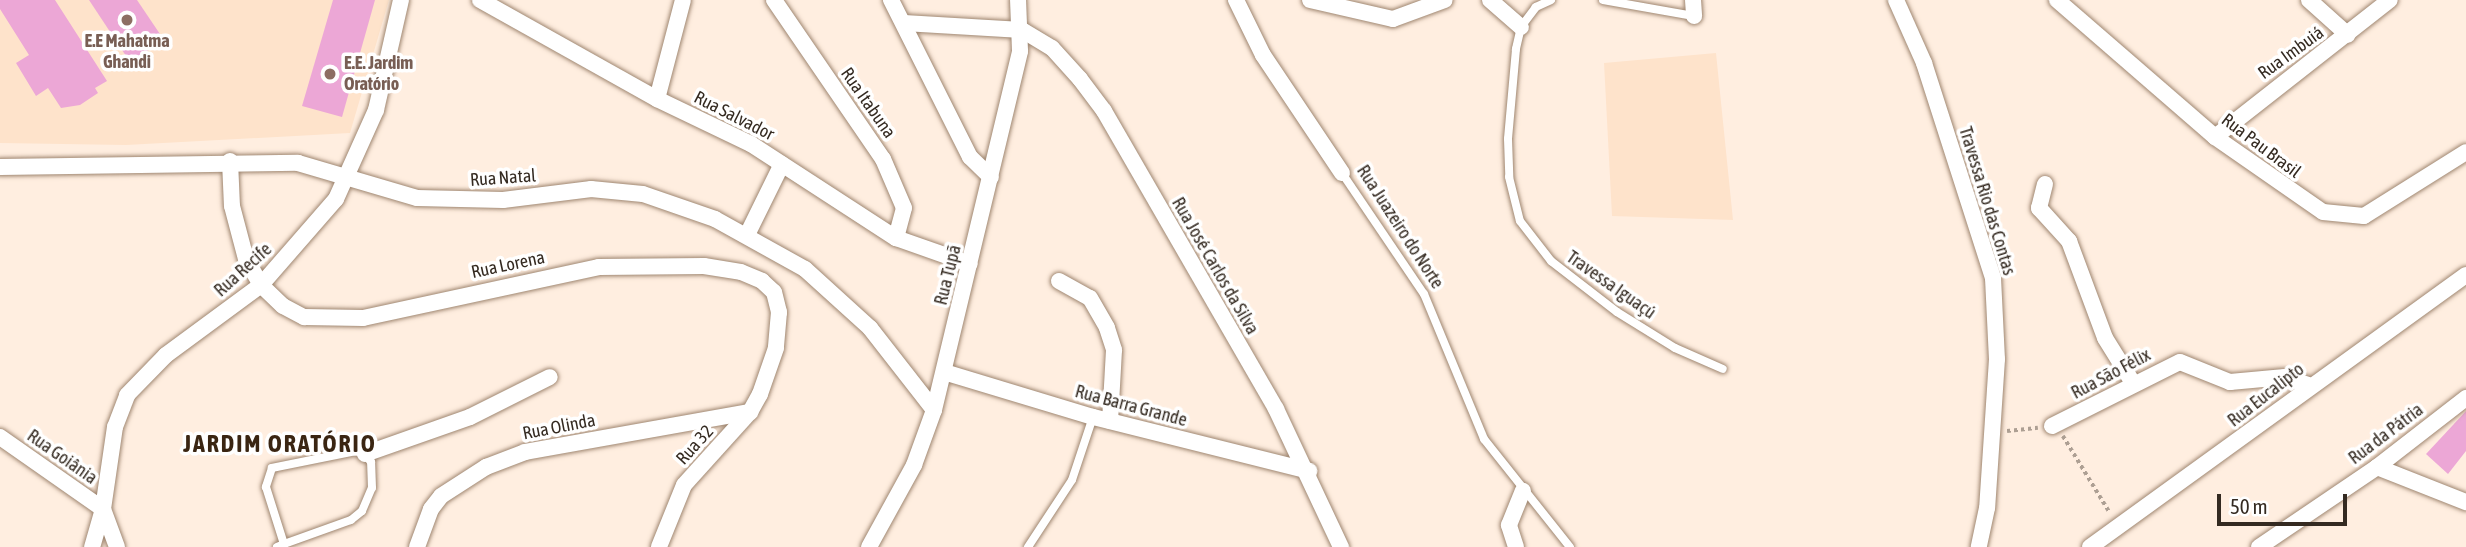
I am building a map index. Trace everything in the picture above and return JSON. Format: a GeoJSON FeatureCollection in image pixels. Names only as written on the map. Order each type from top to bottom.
{"type":"FeatureCollection","features":[{"type":"Feature","properties":{"kind":"street","name":"Rua Recife"},"geometry":{"type":"LineString","coordinates":[[117,547],[103,509],[116,427],[127,395],[166,355],[261,285],[324,215],[348,175],[376,110],[401,0]]}},
{"type":"Feature","properties":{"kind":"street","name":"Rua Salvador"},"geometry":{"type":"LineString","coordinates":[[480,0],[657,99],[782,164],[896,238],[970,264]]}},
{"type":"Feature","properties":{"kind":"street"},"geometry":{"type":"LineString","coordinates":[[657,99],[682,0]]}},
{"type":"Feature","properties":{"kind":"street","name":"Rua Itabuna"},"geometry":{"type":"LineString","coordinates":[[774,0],[883,159],[904,208],[896,238]]}},
{"type":"Feature","properties":{"kind":"street"},"geometry":{"type":"LineString","coordinates":[[891,0],[970,156],[991,177]]}},
{"type":"Feature","properties":{"kind":"street","name":"Rua Tupã"},"geometry":{"type":"LineString","coordinates":[[869,547],[914,464],[934,410],[991,177],[1022,30],[1017,0]]}},
{"type":"Feature","properties":{"kind":"street","name":"Rua Juazeiro do Norte"},"geometry":{"type":"LineString","coordinates":[[1236,0],[1263,55],[1342,173]]}},
{"type":"Feature","properties":{"kind":"street"},"geometry":{"type":"LineString","coordinates":[[1310,0],[1393,19],[1444,0]]}},
{"type":"Feature","properties":{"kind":"street"},"geometry":{"type":"LineString","coordinates":[[1490,0],[1521,27]]}},
{"type":"Feature","properties":{"kind":"street","name":"Travessa Rio das Contas"},"geometry":{"type":"LineString","coordinates":[[1896,0],[1924,63],[1993,278],[1998,320],[1987,509],[1979,547]]}},
{"type":"Feature","properties":{"kind":"street","name":"Rua Pau Brasil"},"geometry":{"type":"LineString","coordinates":[[2057,0],[2215,137],[2304,202],[2340,216],[2364,216],[2466,152]]}},
{"type":"Feature","properties":{"kind":"street"},"geometry":{"type":"LineString","coordinates":[[2309,0],[2348,35]]}},
{"type":"Feature","properties":{"kind":"street","name":"Rua Imbuiá"},"geometry":{"type":"LineString","coordinates":[[2215,137],[2390,0]]}},
{"type":"Feature","properties":{"kind":"street"},"geometry":{"type":"LineString","coordinates":[[904,23],[1022,30]]}},
{"type":"Feature","properties":{"kind":"street","name":"Rua José Carlos da Silva"},"geometry":{"type":"LineString","coordinates":[[1022,30],[1052,48],[1104,111],[1309,471],[1341,547]]}},
{"type":"Feature","properties":{"kind":"street","name":"Rua Natal"},"geometry":{"type":"LineString","coordinates":[[0,167],[230,161],[298,163],[348,175],[417,198],[503,200],[591,189],[643,194],[747,235],[805,269],[870,328],[934,410]]}},
{"type":"Feature","properties":{"kind":"street","name":"Rua Lorena"},"geometry":{"type":"LineString","coordinates":[[230,161],[239,238],[261,285],[283,306],[304,317],[327,320],[363,318],[598,267],[657,264],[740,272],[774,292],[779,312],[776,348],[750,412]]}},
{"type":"Feature","properties":{"kind":"street"},"geometry":{"type":"LineString","coordinates":[[747,235],[782,164]]}},
{"type":"Feature","properties":{"kind":"street"},"geometry":{"type":"LineString","coordinates":[[2045,184],[2039,208],[2070,241],[2105,338],[2133,383]]}},
{"type":"Feature","properties":{"kind":"street","name":"Rua Eucalipto"},"geometry":{"type":"LineString","coordinates":[[2090,547],[2191,477],[2308,385],[2466,275]]}},
{"type":"Feature","properties":{"kind":"street"},"geometry":{"type":"LineString","coordinates":[[1059,281],[1090,298],[1107,327],[1114,350],[1110,421]]}},
{"type":"Feature","properties":{"kind":"street","name":"Rua São Félix"},"geometry":{"type":"LineString","coordinates":[[2054,425],[2167,366],[2188,362],[2230,382],[2285,377],[2308,385]]}},
{"type":"Feature","properties":{"kind":"street","name":"Rua Barra Grande"},"geometry":{"type":"LineString","coordinates":[[943,372],[1110,421],[1309,471]]}},
{"type":"Feature","properties":{"kind":"street"},"geometry":{"type":"LineString","coordinates":[[365,454],[470,416],[550,377]]}},
{"type":"Feature","properties":{"kind":"street","name":"Rua da Pátria"},"geometry":{"type":"LineString","coordinates":[[2259,547],[2377,467],[2466,398]]}},
{"type":"Feature","properties":{"kind":"street","name":"Rua Olinda"},"geometry":{"type":"LineString","coordinates":[[417,547],[431,509],[441,496],[486,467],[525,452],[750,412]]}},
{"type":"Feature","properties":{"kind":"street","name":"Rua 32"},"geometry":{"type":"LineString","coordinates":[[660,547],[684,485],[750,412]]}},
{"type":"Feature","properties":{"kind":"street","name":"Rua Goiânia"},"geometry":{"type":"LineString","coordinates":[[0,438],[103,509]]}},
{"type":"Feature","properties":{"kind":"street"},"geometry":{"type":"LineString","coordinates":[[2377,467],[2466,502]]}},
{"type":"Feature","properties":{"kind":"street"},"geometry":{"type":"LineString","coordinates":[[1516,547],[1509,525],[1523,491]]}},
{"type":"Feature","properties":{"kind":"street"},"geometry":{"type":"LineString","coordinates":[[92,547],[103,509]]}},
{"type":"Feature","properties":{"kind":"lane"},"geometry":{"type":"LineString","coordinates":[[1521,27],[1536,7],[1551,0]]}},
{"type":"Feature","properties":{"kind":"lane"},"geometry":{"type":"LineString","coordinates":[[1603,0],[1694,8]]}},
{"type":"Feature","properties":{"kind":"lane","name":"Travessa Iguaçú"},"geometry":{"type":"LineString","coordinates":[[1521,27],[1508,114],[1509,177],[1520,221],[1551,261],[1617,312],[1675,348],[1723,369]]}},
{"type":"Feature","properties":{"kind":"lane","name":"Rua Juazeiro do Norte"},"geometry":{"type":"LineString","coordinates":[[1342,173],[1424,294],[1484,439],[1570,547]]}},
{"type":"Feature","properties":{"kind":"lane"},"geometry":{"type":"LineString","coordinates":[[1028,547],[1072,480],[1093,416]]}},
{"type":"Feature","properties":{"kind":"lane"},"geometry":{"type":"LineString","coordinates":[[356,451],[365,454],[370,462],[372,488],[362,511],[351,520],[281,546],[266,487],[272,468],[356,451]]}},
{"type":"Feature","properties":{"kind":"path"},"geometry":{"type":"LineString","coordinates":[[1991,433],[2054,425],[2119,526]]}},
{"type":"Feature","properties":{"kind":"shaded area"},"geometry":{"type":"Polygon","coordinates":[[[0,0],[389,0],[350,133],[126,145],[0,143],[0,0]]]}},
{"type":"Feature","properties":{"kind":"shaded area"},"geometry":{"type":"Polygon","coordinates":[[[1716,53],[1733,220],[1612,216],[1604,63],[1716,53]]]}},
{"type":"Feature","properties":{"kind":"building"},"geometry":{"type":"Polygon","coordinates":[[[0,0],[55,0],[107,81],[95,88],[98,93],[80,105],[61,108],[48,88],[36,96],[16,63],[29,55],[0,9],[0,0]]]}},
{"type":"Feature","properties":{"kind":"building","name":"E.E Mahatma Ghandi"},"geometry":{"type":"Polygon","coordinates":[[[89,0],[137,0],[164,40],[130,62],[89,0]]]}},
{"type":"Feature","properties":{"kind":"building"},"geometry":{"type":"Polygon","coordinates":[[[333,0],[375,0],[342,117],[302,106],[333,0]]]}},
{"type":"Feature","properties":{"kind":"building"},"geometry":{"type":"Polygon","coordinates":[[[2466,411],[2466,451],[2448,474],[2426,454],[2466,411]]]}},
{"type":"Feature","properties":{"kind":"place","name":"E.E Mahatma Ghandi"},"geometry":{"type":"Point","coordinates":[127,20]}},
{"type":"Feature","properties":{"kind":"place","name":"E.E. Jardim Oratório"},"geometry":{"type":"Point","coordinates":[330,74]}},
{"type":"Feature","properties":{"kind":"district","name":"JARDIM ORATÓRIO"},"geometry":{"type":"Point","coordinates":[280,444]}}]}
